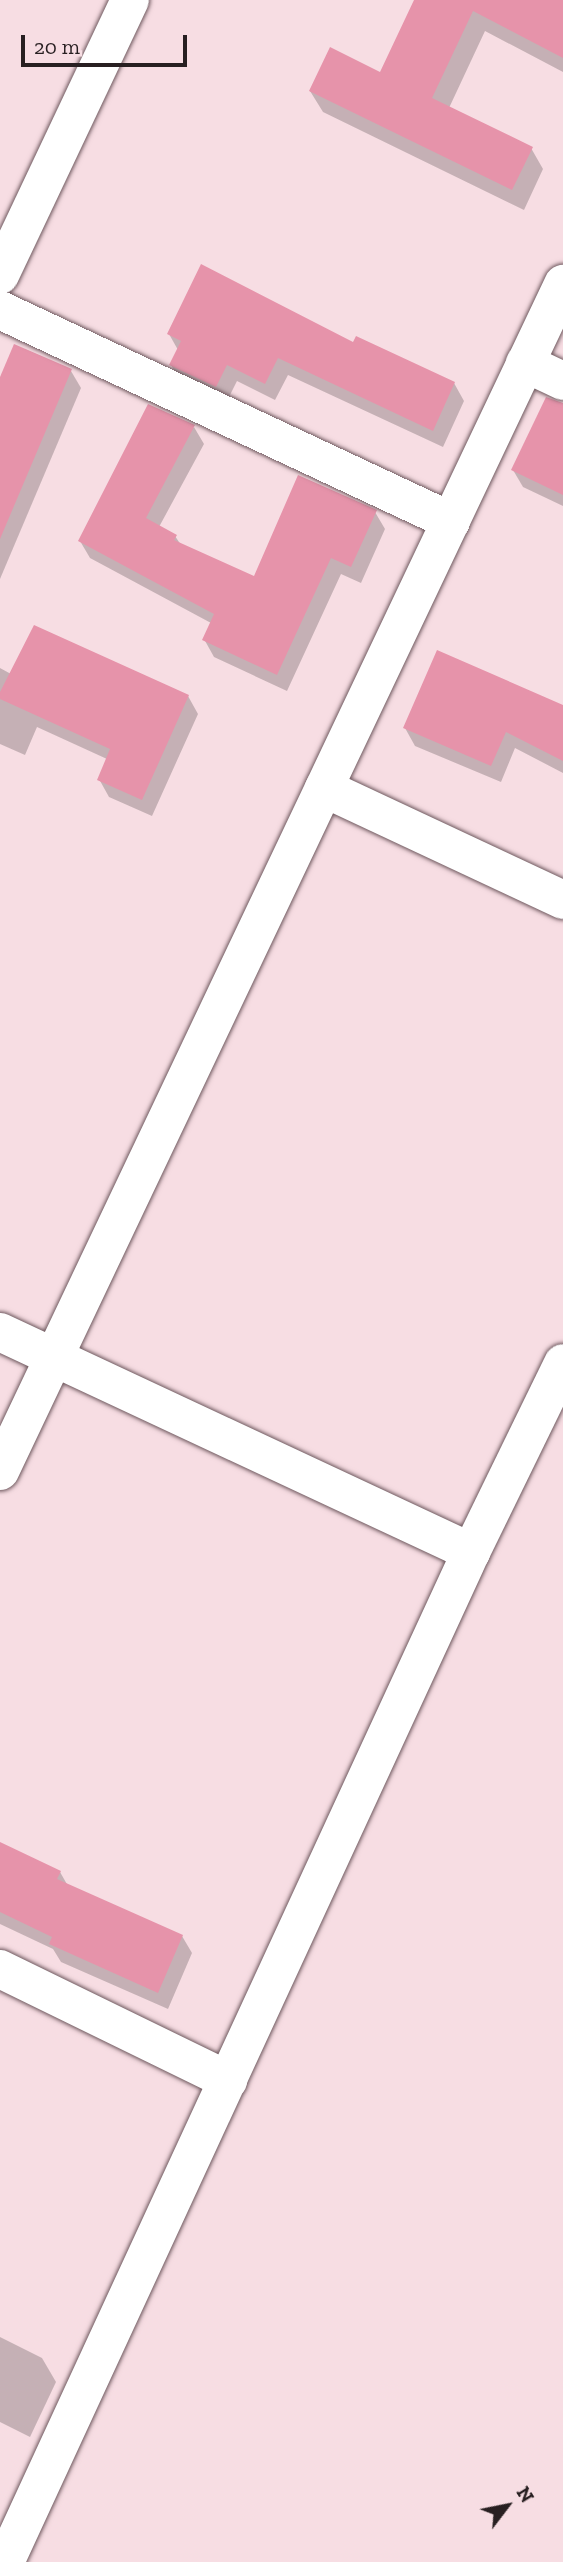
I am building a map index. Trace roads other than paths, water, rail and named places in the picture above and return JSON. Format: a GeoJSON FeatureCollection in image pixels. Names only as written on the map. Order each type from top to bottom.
{"type":"FeatureCollection","features":[{"type":"Feature","properties":{"kind":"street"},"geometry":{"type":"LineString","coordinates":[[0,275],[130,0]]}},
{"type":"Feature","properties":{"kind":"street"},"geometry":{"type":"LineString","coordinates":[[0,1471],[563,284]]}},
{"type":"Feature","properties":{"kind":"street"},"geometry":{"type":"LineString","coordinates":[[0,310],[450,521]]}},
{"type":"Feature","properties":{"kind":"street"},"geometry":{"type":"LineString","coordinates":[[525,363],[563,382]]}},
{"type":"Feature","properties":{"kind":"street"},"geometry":{"type":"LineString","coordinates":[[324,788],[563,900]]}},
{"type":"Feature","properties":{"kind":"street"},"geometry":{"type":"LineString","coordinates":[[0,1332],[471,1552]]}},
{"type":"Feature","properties":{"kind":"street"},"geometry":{"type":"LineString","coordinates":[[7,2558],[471,1552],[563,1363]]}},
{"type":"Feature","properties":{"kind":"street"},"geometry":{"type":"LineString","coordinates":[[0,1969],[228,2080]]}}]}
